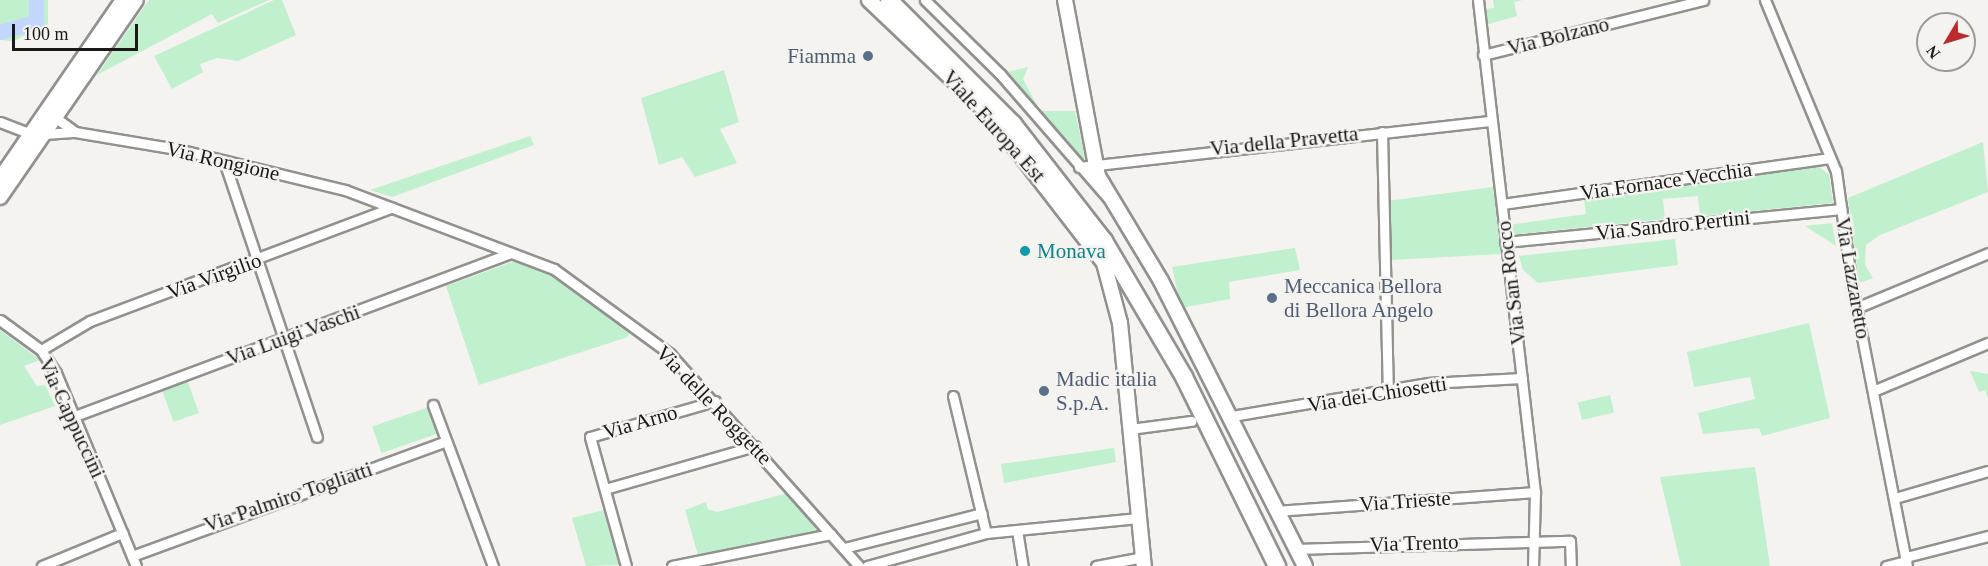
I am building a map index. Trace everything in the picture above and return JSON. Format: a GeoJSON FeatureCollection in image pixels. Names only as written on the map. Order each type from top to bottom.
{"type":"FeatureCollection","features":[{"type":"Feature","properties":{"kind":"highway"},"geometry":{"type":"LineString","coordinates":[[889,0],[1006,116],[1104,241],[1184,376],[1277,566]]}},
{"type":"Feature","properties":{"kind":"highway"},"geometry":{"type":"LineString","coordinates":[[905,0],[1022,117],[1124,252],[1194,372],[1288,566]]}},
{"type":"Feature","properties":{"kind":"street"},"geometry":{"type":"LineString","coordinates":[[0,197],[123,0]]}},
{"type":"Feature","properties":{"kind":"street"},"geometry":{"type":"LineString","coordinates":[[0,179],[38,134],[56,118],[136,0]]}},
{"type":"Feature","properties":{"kind":"street","name":"Viale Europa Est"},"geometry":{"type":"LineString","coordinates":[[869,0],[989,114],[1104,263],[1118,309],[1130,429]]}},
{"type":"Feature","properties":{"kind":"street","name":"Viale Europa Est"},"geometry":{"type":"LineString","coordinates":[[925,0],[1001,75],[1107,197]]}},
{"type":"Feature","properties":{"kind":"street"},"geometry":{"type":"LineString","coordinates":[[1065,0],[1093,163],[1107,197],[1161,281],[1232,416],[1276,511],[1305,566]]}},
{"type":"Feature","properties":{"kind":"street","name":"Via San Rocco"},"geometry":{"type":"LineString","coordinates":[[1478,0],[1535,492],[1533,566]]}},
{"type":"Feature","properties":{"kind":"street","name":"Via Bolzano"},"geometry":{"type":"LineString","coordinates":[[1483,55],[1703,0]]}},
{"type":"Feature","properties":{"kind":"street","name":"Via Lazzaretto"},"geometry":{"type":"LineString","coordinates":[[1765,0],[1830,158],[1841,209],[1856,308],[1906,562]]}},
{"type":"Feature","properties":{"kind":"street","name":"Via Rongione"},"geometry":{"type":"LineString","coordinates":[[56,118],[75,132]]}},
{"type":"Feature","properties":{"kind":"street","name":"Via della Pravetta"},"geometry":{"type":"LineString","coordinates":[[1079,167],[1093,163],[1491,121]]}},
{"type":"Feature","properties":{"kind":"street","name":"Via Rongione"},"geometry":{"type":"LineString","coordinates":[[0,122],[38,134],[75,132],[224,161],[368,199]]}},
{"type":"Feature","properties":{"kind":"street"},"geometry":{"type":"LineString","coordinates":[[1382,132],[1388,389]]}},
{"type":"Feature","properties":{"kind":"street","name":"Via Fornace Vecchia"},"geometry":{"type":"LineString","coordinates":[[1502,204],[1830,158]]}},
{"type":"Feature","properties":{"kind":"street"},"geometry":{"type":"LineString","coordinates":[[224,161],[255,261],[317,436]]}},
{"type":"Feature","properties":{"kind":"street","name":"Via delle Roggette"},"geometry":{"type":"LineString","coordinates":[[368,199],[554,268],[590,293],[670,354],[715,401],[859,566]]}},
{"type":"Feature","properties":{"kind":"street","name":"Via Virgilio"},"geometry":{"type":"LineString","coordinates":[[41,350],[90,321],[255,261],[391,208]]}},
{"type":"Feature","properties":{"kind":"street","name":"Via Sandro Pertini"},"geometry":{"type":"LineString","coordinates":[[1505,242],[1841,209]]}},
{"type":"Feature","properties":{"kind":"street","name":"Via Luigi Vaschi"},"geometry":{"type":"LineString","coordinates":[[75,416],[510,253]]}},
{"type":"Feature","properties":{"kind":"street"},"geometry":{"type":"LineString","coordinates":[[1856,308],[1988,253]]}},
{"type":"Feature","properties":{"kind":"street","name":"Via Cappuccini"},"geometry":{"type":"LineString","coordinates":[[0,320],[41,350],[75,416],[136,566]]}},
{"type":"Feature","properties":{"kind":"street"},"geometry":{"type":"LineString","coordinates":[[1873,391],[1988,342]]}},
{"type":"Feature","properties":{"kind":"street","name":"Via dei Chiosetti"},"geometry":{"type":"LineString","coordinates":[[1232,416],[1388,389],[1522,378]]}},
{"type":"Feature","properties":{"kind":"street"},"geometry":{"type":"LineString","coordinates":[[953,396],[986,532]]}},
{"type":"Feature","properties":{"kind":"street","name":"Via Arno"},"geometry":{"type":"LineString","coordinates":[[626,566],[592,436],[715,401]]}},
{"type":"Feature","properties":{"kind":"street"},"geometry":{"type":"LineString","coordinates":[[433,405],[494,566]]}},
{"type":"Feature","properties":{"kind":"street"},"geometry":{"type":"LineString","coordinates":[[1096,566],[1144,562],[1130,429],[1191,421]]}},
{"type":"Feature","properties":{"kind":"street","name":"Via Palmiro Togliatti"},"geometry":{"type":"LineString","coordinates":[[132,556],[446,441]]}},
{"type":"Feature","properties":{"kind":"street"},"geometry":{"type":"LineString","coordinates":[[605,489],[755,446]]}},
{"type":"Feature","properties":{"kind":"street"},"geometry":{"type":"LineString","coordinates":[[1895,498],[1988,471]]}},
{"type":"Feature","properties":{"kind":"street","name":"Via Trieste"},"geometry":{"type":"LineString","coordinates":[[1276,511],[1535,492]]}},
{"type":"Feature","properties":{"kind":"street"},"geometry":{"type":"LineString","coordinates":[[844,548],[982,513]]}},
{"type":"Feature","properties":{"kind":"street"},"geometry":{"type":"LineString","coordinates":[[867,566],[986,532],[1138,518]]}},
{"type":"Feature","properties":{"kind":"street"},"geometry":{"type":"LineString","coordinates":[[1017,530],[1023,566]]}},
{"type":"Feature","properties":{"kind":"street"},"geometry":{"type":"LineString","coordinates":[[42,566],[122,533]]}},
{"type":"Feature","properties":{"kind":"street"},"geometry":{"type":"LineString","coordinates":[[672,566],[831,534]]}},
{"type":"Feature","properties":{"kind":"street"},"geometry":{"type":"LineString","coordinates":[[1886,566],[1906,562],[1988,536]]}},
{"type":"Feature","properties":{"kind":"street","name":"Via Trento"},"geometry":{"type":"LineString","coordinates":[[1295,549],[1534,540],[1570,541],[1571,566]]}},
{"type":"Feature","properties":{"kind":"green space"},"geometry":{"type":"Polygon","coordinates":[[[0,0],[48,0],[48,24],[13,41],[0,40],[0,0]]]}},
{"type":"Feature","properties":{"kind":"green space"},"geometry":{"type":"Polygon","coordinates":[[[149,0],[269,0],[218,23],[212,14],[97,75],[149,0]]]}},
{"type":"Feature","properties":{"kind":"green space"},"geometry":{"type":"Polygon","coordinates":[[[274,0],[282,0],[296,35],[238,61],[217,58],[200,64],[203,72],[172,89],[154,56],[274,0]]]}},
{"type":"Feature","properties":{"kind":"green space"},"geometry":{"type":"Polygon","coordinates":[[[1493,0],[1523,0],[1514,2],[1517,16],[1485,25],[1483,9],[1494,8],[1493,0]]]}},
{"type":"Feature","properties":{"kind":"green space"},"geometry":{"type":"Polygon","coordinates":[[[1028,67],[1023,79],[1040,111],[1075,111],[1085,158],[1080,161],[1008,72],[1028,67]]]}},
{"type":"Feature","properties":{"kind":"green space"},"geometry":{"type":"Polygon","coordinates":[[[724,70],[739,122],[720,129],[737,163],[695,177],[682,157],[659,165],[641,98],[724,70]]]}},
{"type":"Feature","properties":{"kind":"green space"},"geometry":{"type":"Polygon","coordinates":[[[530,136],[534,145],[392,197],[370,190],[530,136]]]}},
{"type":"Feature","properties":{"kind":"green space"},"geometry":{"type":"Polygon","coordinates":[[[1983,142],[1988,192],[1880,235],[1866,245],[1865,265],[1873,278],[1859,283],[1848,198],[1983,142]]]}},
{"type":"Feature","properties":{"kind":"green space"},"geometry":{"type":"Polygon","coordinates":[[[1817,165],[1829,175],[1833,203],[1700,216],[1698,196],[1663,199],[1665,219],[1510,235],[1508,225],[1586,214],[1584,199],[1817,165]]]}},
{"type":"Feature","properties":{"kind":"green space"},"geometry":{"type":"Polygon","coordinates":[[[1493,187],[1501,254],[1390,260],[1387,201],[1493,187]]]}},
{"type":"Feature","properties":{"kind":"green space"},"geometry":{"type":"Polygon","coordinates":[[[1832,223],[1836,246],[1805,226],[1832,223]]]}},
{"type":"Feature","properties":{"kind":"green space"},"geometry":{"type":"Polygon","coordinates":[[[1675,239],[1678,265],[1538,283],[1523,270],[1519,256],[1675,239]]]}},
{"type":"Feature","properties":{"kind":"green space"},"geometry":{"type":"Polygon","coordinates":[[[1295,248],[1300,270],[1229,282],[1230,299],[1181,308],[1172,267],[1295,248]]]}},
{"type":"Feature","properties":{"kind":"green space"},"geometry":{"type":"Polygon","coordinates":[[[515,261],[553,275],[629,329],[628,337],[479,385],[446,286],[515,261]]]}},
{"type":"Feature","properties":{"kind":"green space"},"geometry":{"type":"Polygon","coordinates":[[[1809,323],[1830,418],[1762,436],[1759,428],[1703,434],[1698,413],[1755,399],[1750,377],[1694,387],[1687,352],[1809,323]]]}},
{"type":"Feature","properties":{"kind":"green space"},"geometry":{"type":"Polygon","coordinates":[[[0,330],[40,360],[24,366],[37,386],[45,385],[55,406],[0,425],[0,330]]]}},
{"type":"Feature","properties":{"kind":"green space"},"geometry":{"type":"Polygon","coordinates":[[[1970,371],[1988,374],[1988,399],[1985,390],[1979,392],[1970,371]]]}},
{"type":"Feature","properties":{"kind":"green space"},"geometry":{"type":"Polygon","coordinates":[[[187,380],[199,413],[174,422],[162,389],[187,380]]]}},
{"type":"Feature","properties":{"kind":"green space"},"geometry":{"type":"Polygon","coordinates":[[[1610,395],[1614,413],[1582,420],[1578,402],[1610,395]]]}},
{"type":"Feature","properties":{"kind":"green space"},"geometry":{"type":"Polygon","coordinates":[[[429,407],[438,433],[381,453],[372,427],[429,407]]]}},
{"type":"Feature","properties":{"kind":"green space"},"geometry":{"type":"Polygon","coordinates":[[[1114,448],[1116,462],[1004,483],[1001,464],[1114,448]]]}},
{"type":"Feature","properties":{"kind":"green space"},"geometry":{"type":"Polygon","coordinates":[[[1755,467],[1770,566],[1681,566],[1660,477],[1755,467]]]}},
{"type":"Feature","properties":{"kind":"green space"},"geometry":{"type":"Polygon","coordinates":[[[788,493],[817,531],[698,555],[685,510],[706,502],[708,509],[717,512],[788,493]]]}},
{"type":"Feature","properties":{"kind":"green space"},"geometry":{"type":"Polygon","coordinates":[[[604,510],[621,565],[586,566],[572,518],[604,510]]]}},
{"type":"Feature","properties":{"kind":"waterway"},"geometry":{"type":"LineString","coordinates":[[0,32],[36,22],[36,0]]}},
{"type":"Feature","properties":{"kind":"place","name":"Fiamma"},"geometry":{"type":"Point","coordinates":[868,56]}},
{"type":"Feature","properties":{"kind":"place","name":"Monava"},"geometry":{"type":"Point","coordinates":[1025,251]}},
{"type":"Feature","properties":{"kind":"place","name":"Meccanica Bellora di Bellora Angelo"},"geometry":{"type":"Point","coordinates":[1272,298]}},
{"type":"Feature","properties":{"kind":"place","name":"Madic italia S.p.A."},"geometry":{"type":"Point","coordinates":[1044,391]}}]}
